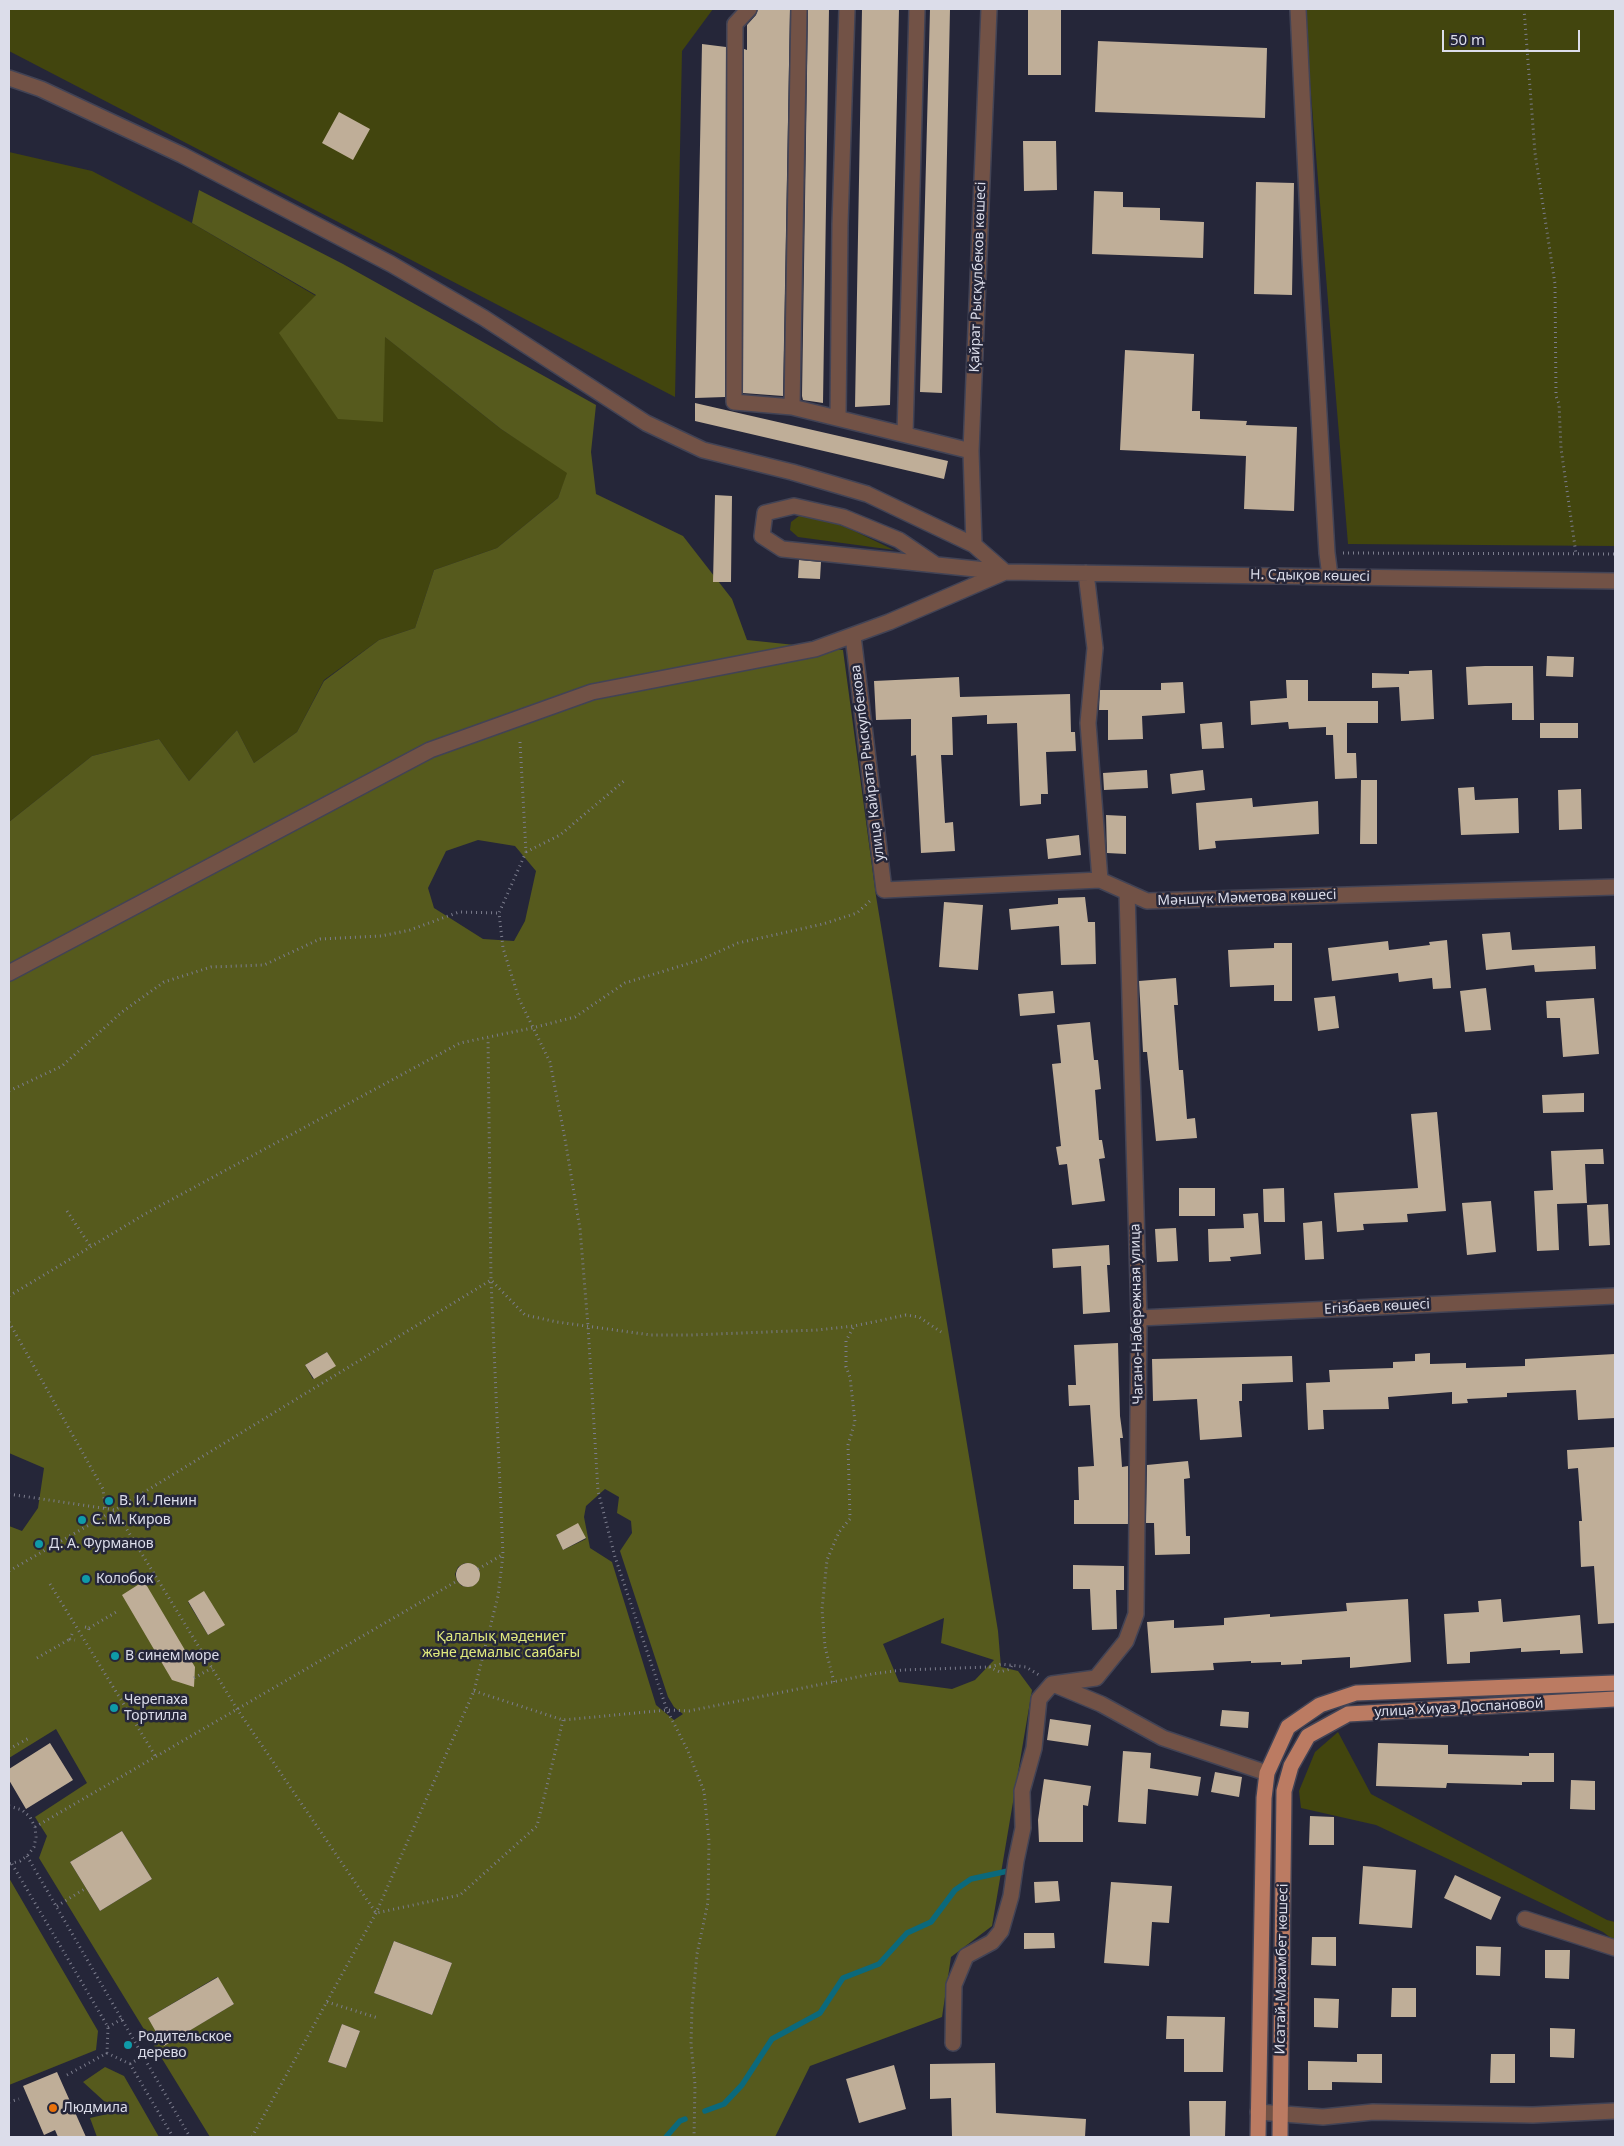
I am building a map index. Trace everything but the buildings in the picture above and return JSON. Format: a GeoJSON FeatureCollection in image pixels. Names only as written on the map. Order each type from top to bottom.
{"type":"FeatureCollection","features":[{"type":"Feature","properties":{"kind":"main road","name":"улица Хиуаз Доспановой"},"geometry":{"type":"LineString","coordinates":[[1258,2137],[1264,1808],[1267,1773],[1288,1727],[1320,1705],[1356,1693],[1615,1683]]}},
{"type":"Feature","properties":{"kind":"main road","name":"улица Хиуаз Доспановой"},"geometry":{"type":"LineString","coordinates":[[1308,1736],[1348,1714],[1615,1699]]}},
{"type":"Feature","properties":{"kind":"main road","name":"Исатай-Махамбет көшесі"},"geometry":{"type":"LineString","coordinates":[[1280,2137],[1284,1790],[1291,1766],[1308,1736]]}},
{"type":"Feature","properties":{"kind":"street"},"geometry":{"type":"LineString","coordinates":[[749,9],[735,24],[734,402],[792,407],[971,450]]}},
{"type":"Feature","properties":{"kind":"street"},"geometry":{"type":"LineString","coordinates":[[792,407],[799,9]]}},
{"type":"Feature","properties":{"kind":"street"},"geometry":{"type":"LineString","coordinates":[[838,418],[840,224],[847,9]]}},
{"type":"Feature","properties":{"kind":"street"},"geometry":{"type":"LineString","coordinates":[[905,434],[917,9]]}},
{"type":"Feature","properties":{"kind":"street","name":"Қайрат Рысқұлбеков көшесі"},"geometry":{"type":"LineString","coordinates":[[974,545],[971,450],[989,9]]}},
{"type":"Feature","properties":{"kind":"street"},"geometry":{"type":"LineString","coordinates":[[1298,9],[1327,553],[1330,576]]}},
{"type":"Feature","properties":{"kind":"street"},"geometry":{"type":"LineString","coordinates":[[9,78],[41,89],[182,155],[391,264],[484,318],[646,423],[703,450],[792,472],[867,494],[974,545],[1005,572],[853,636],[815,649],[592,692],[430,750],[9,973]]}},
{"type":"Feature","properties":{"kind":"street","name":"Н. Сдықов көшесі"},"geometry":{"type":"LineString","coordinates":[[936,565],[899,540],[843,516],[794,506],[765,513],[762,536],[782,549],[936,565],[1005,572],[1615,580]]}},
{"type":"Feature","properties":{"kind":"street"},"geometry":{"type":"LineString","coordinates":[[1086,573],[1095,648],[1088,723],[1100,880]]}},
{"type":"Feature","properties":{"kind":"street","name":"улица Кайрата Рыскулбекова"},"geometry":{"type":"LineString","coordinates":[[853,636],[884,890]]}},
{"type":"Feature","properties":{"kind":"street","name":"Мәншүк Мәметова көшесі"},"geometry":{"type":"LineString","coordinates":[[884,890],[1100,880],[1147,901],[1615,887]]}},
{"type":"Feature","properties":{"kind":"street","name":"Чагано-Набережная улица"},"geometry":{"type":"LineString","coordinates":[[1052,1684],[1096,1678],[1126,1641],[1136,1614],[1139,1318],[1127,892]]}},
{"type":"Feature","properties":{"kind":"street","name":"Егізбаев көшесі"},"geometry":{"type":"LineString","coordinates":[[1139,1318],[1615,1296]]}},
{"type":"Feature","properties":{"kind":"street"},"geometry":{"type":"LineString","coordinates":[[953,2043],[954,1985],[966,1956],[992,1942],[1001,1932],[1011,1896],[1023,1828],[1022,1791],[1034,1748],[1040,1699],[1052,1684],[1101,1704],[1163,1738],[1267,1773]]}},
{"type":"Feature","properties":{"kind":"street"},"geometry":{"type":"LineString","coordinates":[[1525,1919],[1615,1948]]}},
{"type":"Feature","properties":{"kind":"street"},"geometry":{"type":"LineString","coordinates":[[1258,2112],[1323,2116],[1373,2112],[1533,2115],[1615,2111]]}},
{"type":"Feature","properties":{"kind":"path"},"geometry":{"type":"LineString","coordinates":[[1524,9],[1535,153],[1555,284],[1556,396],[1559,404],[1561,448],[1576,554]]}},
{"type":"Feature","properties":{"kind":"path"},"geometry":{"type":"LineString","coordinates":[[1327,553],[1615,554]]}},
{"type":"Feature","properties":{"kind":"path"},"geometry":{"type":"LineString","coordinates":[[520,742],[526,852],[498,913],[503,948],[519,999],[550,1062],[565,1139],[580,1229],[598,1491],[616,1557],[667,1710],[687,1749],[704,1791],[709,1841],[708,1902],[697,1954],[692,2007],[691,2044],[696,2085],[694,2137]]}},
{"type":"Feature","properties":{"kind":"path"},"geometry":{"type":"LineString","coordinates":[[526,852],[560,835],[624,781]]}},
{"type":"Feature","properties":{"kind":"path"},"geometry":{"type":"LineString","coordinates":[[9,1296],[145,1214],[460,1043],[575,1017],[625,983],[700,960],[722,948],[823,924],[857,913],[884,890]]}},
{"type":"Feature","properties":{"kind":"path"},"geometry":{"type":"LineString","coordinates":[[9,1091],[62,1066],[122,1012],[164,982],[211,967],[264,965],[320,939],[381,936],[410,930],[459,912],[498,913]]}},
{"type":"Feature","properties":{"kind":"path"},"geometry":{"type":"LineString","coordinates":[[252,2137],[376,1913],[474,1691],[498,1596],[503,1555],[491,1280],[488,1038]]}},
{"type":"Feature","properties":{"kind":"path"},"geometry":{"type":"LineString","coordinates":[[67,1211],[91,1247]]}},
{"type":"Feature","properties":{"kind":"path"},"geometry":{"type":"LineString","coordinates":[[491,1280],[525,1315],[557,1322],[651,1335],[817,1330],[854,1326],[906,1315],[919,1317],[941,1332]]}},
{"type":"Feature","properties":{"kind":"path"},"geometry":{"type":"LineString","coordinates":[[9,1571],[115,1510],[491,1280]]}},
{"type":"Feature","properties":{"kind":"path"},"geometry":{"type":"LineString","coordinates":[[9,1322],[103,1489],[105,1508]]}},
{"type":"Feature","properties":{"kind":"path"},"geometry":{"type":"LineString","coordinates":[[834,1682],[825,1648],[822,1609],[826,1560],[839,1532],[850,1518],[848,1445],[856,1422],[850,1377],[846,1367],[846,1341],[854,1326]]}},
{"type":"Feature","properties":{"kind":"path"},"geometry":{"type":"LineString","coordinates":[[9,1495],[115,1510],[237,1709],[376,1913]]}},
{"type":"Feature","properties":{"kind":"path"},"geometry":{"type":"LineString","coordinates":[[478,1569],[503,1555]]}},
{"type":"Feature","properties":{"kind":"path"},"geometry":{"type":"LineString","coordinates":[[35,1827],[457,1581]]}},
{"type":"Feature","properties":{"kind":"path"},"geometry":{"type":"LineString","coordinates":[[50,1584],[156,1757]]}},
{"type":"Feature","properties":{"kind":"path"},"geometry":{"type":"LineString","coordinates":[[85,1627],[89,1630],[118,1611]]}},
{"type":"Feature","properties":{"kind":"path"},"geometry":{"type":"LineString","coordinates":[[37,1658],[71,1636],[75,1640]]}},
{"type":"Feature","properties":{"kind":"path"},"geometry":{"type":"LineString","coordinates":[[474,1691],[563,1720],[667,1710],[689,1711],[902,1670],[1012,1665],[1026,1667],[1052,1684]]}},
{"type":"Feature","properties":{"kind":"path"},"geometry":{"type":"LineString","coordinates":[[989,1667],[1000,1672],[1010,1669],[1012,1665]]}},
{"type":"Feature","properties":{"kind":"path"},"geometry":{"type":"LineString","coordinates":[[194,1678],[212,1668]]}},
{"type":"Feature","properties":{"kind":"path"},"geometry":{"type":"LineString","coordinates":[[376,1913],[460,1895],[537,1826],[563,1720]]}},
{"type":"Feature","properties":{"kind":"path"},"geometry":{"type":"LineString","coordinates":[[9,1749],[29,1738]]}},
{"type":"Feature","properties":{"kind":"path"},"geometry":{"type":"LineString","coordinates":[[9,1806],[22,1810],[30,1817],[35,1827],[35,1842],[27,1856],[10,1864],[108,2027],[107,2053]]}},
{"type":"Feature","properties":{"kind":"path"},"geometry":{"type":"LineString","coordinates":[[27,1856],[190,2137]]}},
{"type":"Feature","properties":{"kind":"path"},"geometry":{"type":"LineString","coordinates":[[57,1906],[86,1888]]}},
{"type":"Feature","properties":{"kind":"path"},"geometry":{"type":"LineString","coordinates":[[327,2002],[378,2018]]}},
{"type":"Feature","properties":{"kind":"path"},"geometry":{"type":"LineString","coordinates":[[108,2027],[122,2019]]}},
{"type":"Feature","properties":{"kind":"path"},"geometry":{"type":"LineString","coordinates":[[107,2053],[130,2064],[173,2137]]}},
{"type":"Feature","properties":{"kind":"path"},"geometry":{"type":"LineString","coordinates":[[67,2075],[107,2053]]}},
{"type":"Feature","properties":{"kind":"path"},"geometry":{"type":"LineString","coordinates":[[130,2064],[143,2056]]}},
{"type":"Feature","properties":{"kind":"path"},"geometry":{"type":"LineString","coordinates":[[9,2102],[19,2099]]}},
{"type":"Feature","properties":{"kind":"shaded area"},"geometry":{"type":"Polygon","coordinates":[[[9,9],[713,9],[682,51],[675,397],[9,51],[9,9]]]}},
{"type":"Feature","properties":{"kind":"shaded area"},"geometry":{"type":"Polygon","coordinates":[[[1304,9],[1615,9],[1615,546],[1348,544],[1304,9]]]}},
{"type":"Feature","properties":{"kind":"shaded area"},"geometry":{"type":"Polygon","coordinates":[[[9,152],[92,171],[192,223],[384,336],[501,429],[568,472],[558,498],[497,548],[434,570],[415,628],[379,640],[324,680],[297,732],[254,763],[237,730],[189,781],[159,739],[92,756],[9,822],[9,152]]]}},
{"type":"Feature","properties":{"kind":"shaded area"},"geometry":{"type":"Polygon","coordinates":[[[811,515],[848,528],[894,550],[798,537],[790,530],[791,522],[799,516],[811,515]]]}},
{"type":"Feature","properties":{"kind":"shaded area"},"geometry":{"type":"Polygon","coordinates":[[[1338,1732],[1371,1794],[1607,1920],[1615,1922],[1615,1941],[1603,1932],[1376,1825],[1301,1808],[1299,1791],[1315,1752],[1338,1732]]]}},
{"type":"Feature","properties":{"kind":"green space","name":"Қалалық мәдениет және демалыс саябағы"},"geometry":{"type":"Polygon","coordinates":[[[199,190],[343,264],[596,405],[591,452],[596,494],[683,536],[732,599],[747,640],[843,650],[876,896],[998,1631],[1001,1667],[1018,1671],[1032,1690],[992,1926],[951,1957],[942,2017],[810,2066],[775,2137],[210,2137],[39,1858],[47,1836],[35,1817],[87,1783],[56,1729],[9,1758],[9,1526],[22,1531],[38,1508],[44,1468],[9,1453],[9,822],[92,756],[159,739],[189,781],[237,730],[254,763],[297,732],[324,681],[379,640],[415,628],[434,570],[497,548],[558,498],[567,473],[501,429],[385,337],[383,422],[338,419],[279,333],[316,295],[192,223],[199,190]],[[478,840],[446,851],[428,888],[434,908],[483,939],[514,941],[525,921],[536,871],[515,846],[478,840]],[[327,1352],[305,1365],[313,1379],[335,1366],[327,1352]],[[605,1489],[586,1506],[584,1517],[590,1548],[612,1562],[656,1705],[674,1720],[683,1714],[674,1707],[668,1697],[620,1551],[632,1533],[631,1521],[617,1513],[619,1497],[605,1489]],[[578,1524],[556,1535],[563,1550],[586,1539],[578,1524]],[[465,1563],[458,1567],[455,1574],[457,1581],[462,1586],[470,1587],[477,1583],[480,1576],[478,1569],[473,1564],[465,1563]],[[204,1592],[188,1602],[208,1635],[224,1625],[204,1592]],[[944,1618],[883,1644],[899,1682],[952,1689],[975,1680],[994,1660],[941,1643],[944,1618]],[[122,1831],[70,1862],[100,1911],[152,1879],[122,1831]],[[394,1941],[374,1993],[432,2015],[452,1963],[394,1941]],[[217,1977],[148,2018],[165,2045],[234,2004],[217,1977]],[[342,2024],[328,2062],[346,2068],[360,2031],[342,2024]]]}},
{"type":"Feature","properties":{"kind":"green space"},"geometry":{"type":"Polygon","coordinates":[[[9,1878],[98,2031],[96,2050],[9,2085],[9,1878]]]}},
{"type":"Feature","properties":{"kind":"green space"},"geometry":{"type":"Polygon","coordinates":[[[105,2067],[124,2076],[159,2137],[97,2137],[90,2118],[116,2112],[83,2082],[105,2067]]]}},
{"type":"Feature","properties":{"kind":"waterway"},"geometry":{"type":"LineString","coordinates":[[705,2111],[724,2104],[742,2085],[772,2039],[820,2013],[843,1978],[879,1964],[907,1933],[931,1922],[955,1890],[971,1879],[1008,1871]]}},
{"type":"Feature","properties":{"kind":"waterway"},"geometry":{"type":"LineString","coordinates":[[666,2137],[680,2121],[685,2119]]}},
{"type":"Feature","properties":{"kind":"place","name":"В. И. Ленин"},"geometry":{"type":"Point","coordinates":[109,1501]}},
{"type":"Feature","properties":{"kind":"place","name":"С. М. Киров"},"geometry":{"type":"Point","coordinates":[82,1520]}},
{"type":"Feature","properties":{"kind":"place","name":"Д. А. Фурманов"},"geometry":{"type":"Point","coordinates":[39,1544]}},
{"type":"Feature","properties":{"kind":"place","name":"Колобок"},"geometry":{"type":"Point","coordinates":[86,1579]}},
{"type":"Feature","properties":{"kind":"place","name":"В синем море"},"geometry":{"type":"Point","coordinates":[115,1656]}},
{"type":"Feature","properties":{"kind":"place","name":"Черепаха Тортилла"},"geometry":{"type":"Point","coordinates":[114,1708]}},
{"type":"Feature","properties":{"kind":"place","name":"Родительское дерево"},"geometry":{"type":"Point","coordinates":[128,2045]}},
{"type":"Feature","properties":{"kind":"place","name":"Людмила"},"geometry":{"type":"Point","coordinates":[53,2108]}}]}
